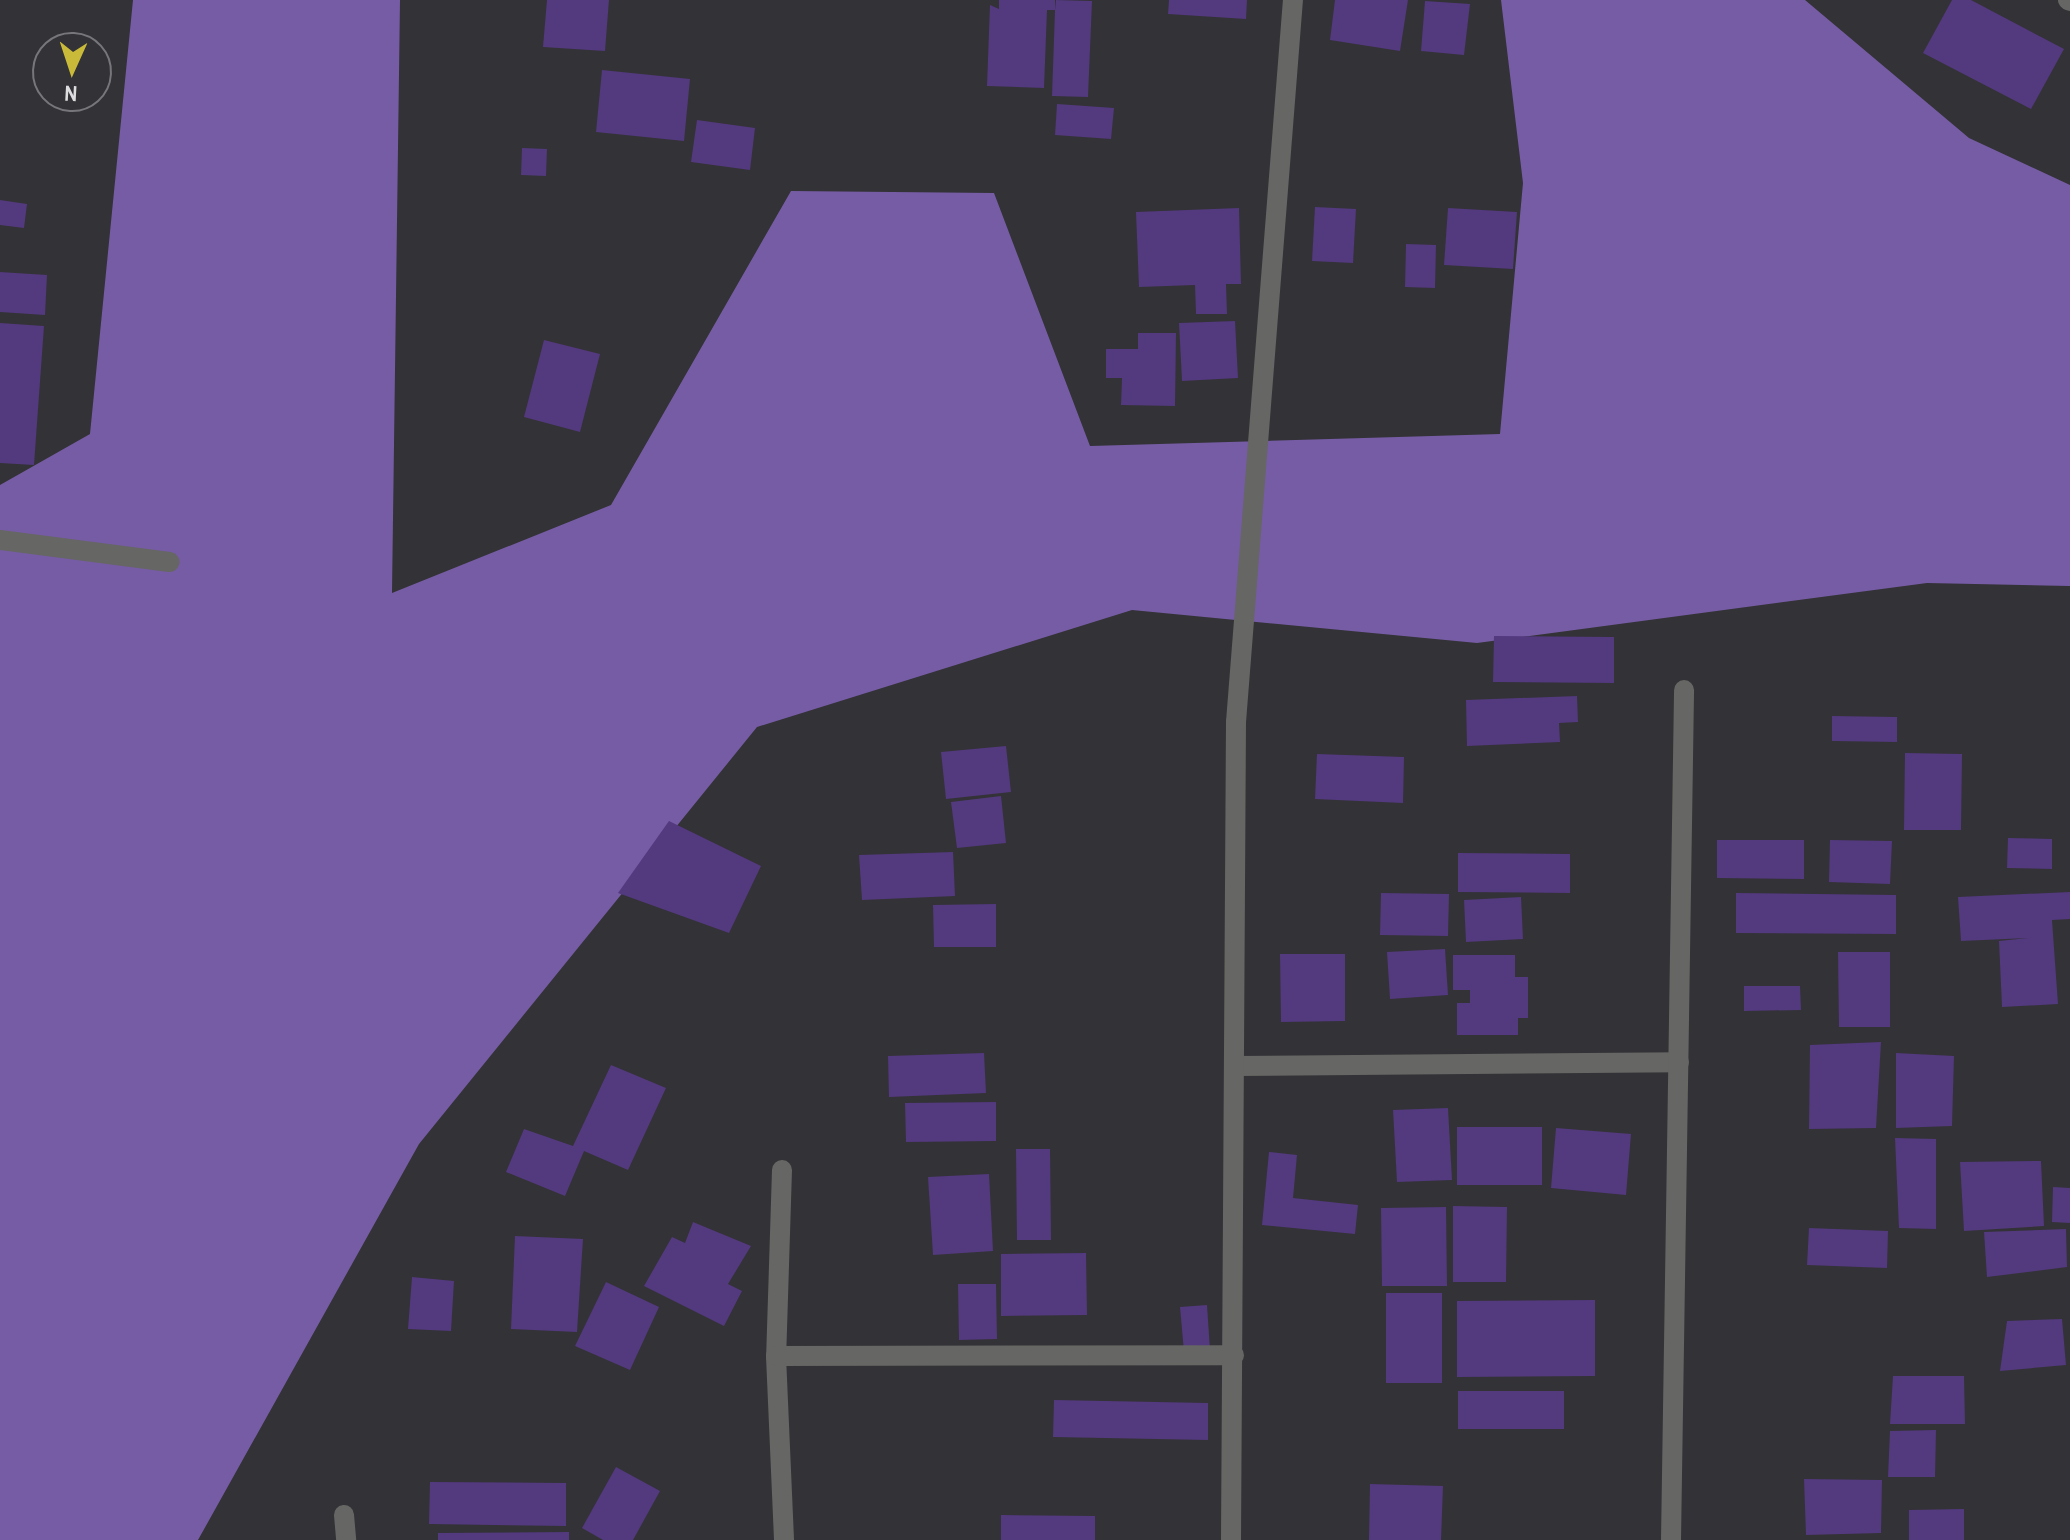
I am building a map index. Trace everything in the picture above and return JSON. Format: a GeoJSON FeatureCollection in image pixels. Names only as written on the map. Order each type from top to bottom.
{"type":"FeatureCollection","features":[{"type":"Feature","properties":{"kind":"street"},"geometry":{"type":"LineString","coordinates":[[1231,1540],[1236,722],[1250,502],[1293,0]]}},
{"type":"Feature","properties":{"kind":"street"},"geometry":{"type":"LineString","coordinates":[[0,540],[170,562]]}},
{"type":"Feature","properties":{"kind":"street"},"geometry":{"type":"LineString","coordinates":[[1671,1540],[1684,690]]}},
{"type":"Feature","properties":{"kind":"street"},"geometry":{"type":"LineString","coordinates":[[1235,1066],[1679,1062]]}},
{"type":"Feature","properties":{"kind":"street"},"geometry":{"type":"LineString","coordinates":[[782,1170],[776,1356],[784,1540]]}},
{"type":"Feature","properties":{"kind":"street"},"geometry":{"type":"LineString","coordinates":[[776,1356],[1234,1355]]}},
{"type":"Feature","properties":{"kind":"street"},"geometry":{"type":"LineString","coordinates":[[344,1515],[346,1540]]}},
{"type":"Feature","properties":{"kind":"shaded area"},"geometry":{"type":"Polygon","coordinates":[[[133,0],[400,0],[392,593],[611,505],[791,191],[994,193],[1090,446],[1500,434],[1523,183],[1501,0],[1805,0],[1969,138],[2070,185],[2070,586],[1927,583],[1477,643],[1132,610],[757,727],[419,1144],[198,1540],[0,1540],[0,485],[90,434],[133,0]]]}},
{"type":"Feature","properties":{"kind":"building"},"geometry":{"type":"Polygon","coordinates":[[[547,0],[609,0],[605,51],[543,47],[547,0]]]}},
{"type":"Feature","properties":{"kind":"building"},"geometry":{"type":"Polygon","coordinates":[[[999,0],[1055,0],[1055,10],[1047,10],[1044,88],[987,86],[990,5],[999,9],[999,0]]]}},
{"type":"Feature","properties":{"kind":"building"},"geometry":{"type":"Polygon","coordinates":[[[1056,0],[1092,1],[1088,97],[1052,96],[1056,0]]]}},
{"type":"Feature","properties":{"kind":"building"},"geometry":{"type":"Polygon","coordinates":[[[1169,0],[1247,0],[1246,19],[1168,14],[1169,0]]]}},
{"type":"Feature","properties":{"kind":"building"},"geometry":{"type":"Polygon","coordinates":[[[1335,0],[1408,0],[1400,51],[1330,40],[1335,0]]]}},
{"type":"Feature","properties":{"kind":"building"},"geometry":{"type":"Polygon","coordinates":[[[1952,0],[1971,0],[2064,49],[2031,109],[1923,53],[1952,0]]]}},
{"type":"Feature","properties":{"kind":"building"},"geometry":{"type":"Polygon","coordinates":[[[1425,1],[1470,4],[1464,55],[1421,51],[1425,1]]]}},
{"type":"Feature","properties":{"kind":"building"},"geometry":{"type":"Polygon","coordinates":[[[602,70],[690,79],[684,141],[596,132],[602,70]]]}},
{"type":"Feature","properties":{"kind":"building"},"geometry":{"type":"Polygon","coordinates":[[[1057,104],[1114,108],[1111,139],[1055,135],[1057,104]]]}},
{"type":"Feature","properties":{"kind":"building"},"geometry":{"type":"Polygon","coordinates":[[[697,120],[755,128],[750,170],[691,162],[697,120]]]}},
{"type":"Feature","properties":{"kind":"building"},"geometry":{"type":"Polygon","coordinates":[[[522,148],[547,149],[546,176],[521,175],[522,148]]]}},
{"type":"Feature","properties":{"kind":"building"},"geometry":{"type":"Polygon","coordinates":[[[0,200],[27,204],[24,228],[0,225],[0,200]]]}},
{"type":"Feature","properties":{"kind":"building"},"geometry":{"type":"Polygon","coordinates":[[[1315,207],[1356,209],[1353,263],[1312,261],[1315,207]]]}},
{"type":"Feature","properties":{"kind":"building"},"geometry":{"type":"Polygon","coordinates":[[[1239,208],[1241,284],[1226,284],[1227,314],[1196,314],[1195,285],[1139,287],[1136,212],[1239,208]]]}},
{"type":"Feature","properties":{"kind":"building"},"geometry":{"type":"Polygon","coordinates":[[[1448,208],[1517,212],[1513,269],[1444,265],[1448,208]]]}},
{"type":"Feature","properties":{"kind":"building"},"geometry":{"type":"Polygon","coordinates":[[[1406,244],[1436,245],[1435,288],[1405,287],[1406,244]]]}},
{"type":"Feature","properties":{"kind":"building"},"geometry":{"type":"Polygon","coordinates":[[[0,272],[47,275],[45,315],[0,312],[0,272]]]}},
{"type":"Feature","properties":{"kind":"building"},"geometry":{"type":"Polygon","coordinates":[[[1235,321],[1238,378],[1182,381],[1179,323],[1235,321]]]}},
{"type":"Feature","properties":{"kind":"building"},"geometry":{"type":"Polygon","coordinates":[[[0,323],[44,326],[34,465],[0,463],[0,323]]]}},
{"type":"Feature","properties":{"kind":"building"},"geometry":{"type":"Polygon","coordinates":[[[1138,333],[1176,333],[1175,406],[1121,405],[1122,378],[1106,378],[1106,349],[1138,349],[1138,333]]]}},
{"type":"Feature","properties":{"kind":"building"},"geometry":{"type":"Polygon","coordinates":[[[544,340],[600,354],[580,432],[524,417],[544,340]]]}},
{"type":"Feature","properties":{"kind":"building"},"geometry":{"type":"Polygon","coordinates":[[[1494,636],[1614,637],[1614,683],[1493,682],[1494,636]]]}},
{"type":"Feature","properties":{"kind":"building"},"geometry":{"type":"Polygon","coordinates":[[[1577,696],[1578,722],[1559,723],[1560,742],[1467,746],[1466,700],[1577,696]]]}},
{"type":"Feature","properties":{"kind":"building"},"geometry":{"type":"Polygon","coordinates":[[[1832,716],[1897,717],[1897,742],[1832,741],[1832,716]]]}},
{"type":"Feature","properties":{"kind":"building"},"geometry":{"type":"Polygon","coordinates":[[[1006,746],[1011,792],[946,799],[941,752],[1006,746]]]}},
{"type":"Feature","properties":{"kind":"building"},"geometry":{"type":"Polygon","coordinates":[[[1905,753],[1962,754],[1961,830],[1904,830],[1905,753]]]}},
{"type":"Feature","properties":{"kind":"building"},"geometry":{"type":"Polygon","coordinates":[[[1317,754],[1404,757],[1403,803],[1315,799],[1317,754]]]}},
{"type":"Feature","properties":{"kind":"building"},"geometry":{"type":"Polygon","coordinates":[[[1001,796],[1006,843],[957,848],[951,802],[1001,796]]]}},
{"type":"Feature","properties":{"kind":"building"},"geometry":{"type":"Polygon","coordinates":[[[669,821],[761,866],[729,933],[618,893],[669,821]]]}},
{"type":"Feature","properties":{"kind":"building"},"geometry":{"type":"Polygon","coordinates":[[[2008,838],[2052,839],[2052,869],[2007,868],[2008,838]]]}},
{"type":"Feature","properties":{"kind":"building"},"geometry":{"type":"Polygon","coordinates":[[[1717,840],[1804,840],[1804,879],[1717,878],[1717,840]]]}},
{"type":"Feature","properties":{"kind":"building"},"geometry":{"type":"Polygon","coordinates":[[[1830,840],[1892,841],[1890,884],[1829,882],[1830,840]]]}},
{"type":"Feature","properties":{"kind":"building"},"geometry":{"type":"Polygon","coordinates":[[[953,852],[955,896],[862,900],[859,855],[953,852]]]}},
{"type":"Feature","properties":{"kind":"building"},"geometry":{"type":"Polygon","coordinates":[[[1458,853],[1570,854],[1570,893],[1458,892],[1458,853]]]}},
{"type":"Feature","properties":{"kind":"building"},"geometry":{"type":"Polygon","coordinates":[[[2070,892],[2070,919],[2052,920],[2058,1004],[2002,1007],[1999,941],[2028,938],[1961,941],[1958,897],[2070,892]]]}},
{"type":"Feature","properties":{"kind":"building"},"geometry":{"type":"Polygon","coordinates":[[[1381,893],[1449,894],[1448,936],[1380,935],[1381,893]]]}},
{"type":"Feature","properties":{"kind":"building"},"geometry":{"type":"Polygon","coordinates":[[[1736,893],[1896,895],[1896,934],[1736,933],[1736,893]]]}},
{"type":"Feature","properties":{"kind":"building"},"geometry":{"type":"Polygon","coordinates":[[[1521,897],[1523,939],[1466,942],[1464,900],[1521,897]]]}},
{"type":"Feature","properties":{"kind":"building"},"geometry":{"type":"Polygon","coordinates":[[[996,904],[996,947],[934,947],[933,905],[996,904]]]}},
{"type":"Feature","properties":{"kind":"building"},"geometry":{"type":"Polygon","coordinates":[[[1445,949],[1448,995],[1390,999],[1387,952],[1445,949]]]}},
{"type":"Feature","properties":{"kind":"building"},"geometry":{"type":"Polygon","coordinates":[[[1838,952],[1890,952],[1890,1027],[1839,1027],[1838,952]]]}},
{"type":"Feature","properties":{"kind":"building"},"geometry":{"type":"Polygon","coordinates":[[[1280,954],[1345,954],[1345,1021],[1281,1022],[1280,954]]]}},
{"type":"Feature","properties":{"kind":"building"},"geometry":{"type":"Polygon","coordinates":[[[1453,955],[1515,955],[1515,977],[1528,977],[1528,1018],[1518,1018],[1518,1035],[1457,1035],[1457,1003],[1470,1003],[1470,990],[1453,990],[1453,955]]]}},
{"type":"Feature","properties":{"kind":"building"},"geometry":{"type":"Polygon","coordinates":[[[1744,986],[1800,986],[1801,1010],[1744,1011],[1744,986]]]}},
{"type":"Feature","properties":{"kind":"building"},"geometry":{"type":"Polygon","coordinates":[[[1881,1042],[1876,1128],[1809,1129],[1810,1045],[1881,1042]]]}},
{"type":"Feature","properties":{"kind":"building"},"geometry":{"type":"Polygon","coordinates":[[[984,1053],[986,1093],[889,1097],[888,1056],[984,1053]]]}},
{"type":"Feature","properties":{"kind":"building"},"geometry":{"type":"Polygon","coordinates":[[[1896,1053],[1954,1056],[1952,1126],[1896,1128],[1896,1053]]]}},
{"type":"Feature","properties":{"kind":"building"},"geometry":{"type":"Polygon","coordinates":[[[611,1065],[666,1088],[628,1170],[584,1151],[565,1196],[506,1172],[524,1129],[573,1146],[611,1065]]]}},
{"type":"Feature","properties":{"kind":"building"},"geometry":{"type":"Polygon","coordinates":[[[996,1102],[996,1141],[906,1142],[905,1103],[996,1102]]]}},
{"type":"Feature","properties":{"kind":"building"},"geometry":{"type":"Polygon","coordinates":[[[1448,1108],[1452,1180],[1397,1182],[1393,1110],[1448,1108]]]}},
{"type":"Feature","properties":{"kind":"building"},"geometry":{"type":"Polygon","coordinates":[[[1457,1127],[1542,1127],[1542,1185],[1457,1185],[1457,1127]]]}},
{"type":"Feature","properties":{"kind":"building"},"geometry":{"type":"Polygon","coordinates":[[[1556,1128],[1631,1134],[1626,1195],[1551,1188],[1556,1128]]]}},
{"type":"Feature","properties":{"kind":"building"},"geometry":{"type":"Polygon","coordinates":[[[1895,1138],[1936,1139],[1936,1229],[1899,1228],[1895,1138]]]}},
{"type":"Feature","properties":{"kind":"building"},"geometry":{"type":"Polygon","coordinates":[[[1016,1149],[1050,1149],[1051,1240],[1017,1240],[1016,1149]]]}},
{"type":"Feature","properties":{"kind":"building"},"geometry":{"type":"Polygon","coordinates":[[[1269,1152],[1297,1155],[1293,1198],[1358,1205],[1355,1234],[1262,1225],[1269,1152]]]}},
{"type":"Feature","properties":{"kind":"building"},"geometry":{"type":"Polygon","coordinates":[[[2041,1161],[2044,1226],[1964,1231],[1960,1162],[2041,1161]]]}},
{"type":"Feature","properties":{"kind":"building"},"geometry":{"type":"Polygon","coordinates":[[[989,1174],[993,1251],[933,1255],[928,1177],[989,1174]]]}},
{"type":"Feature","properties":{"kind":"building"},"geometry":{"type":"Polygon","coordinates":[[[2053,1187],[2070,1188],[2070,1223],[2052,1222],[2053,1187]]]}},
{"type":"Feature","properties":{"kind":"building"},"geometry":{"type":"Polygon","coordinates":[[[1453,1206],[1507,1207],[1506,1282],[1453,1282],[1453,1206]]]}},
{"type":"Feature","properties":{"kind":"building"},"geometry":{"type":"Polygon","coordinates":[[[1446,1207],[1447,1286],[1382,1286],[1381,1208],[1446,1207]]]}},
{"type":"Feature","properties":{"kind":"building"},"geometry":{"type":"Polygon","coordinates":[[[693,1222],[751,1246],[728,1284],[742,1291],[724,1326],[644,1286],[672,1237],[685,1243],[693,1222]]]}},
{"type":"Feature","properties":{"kind":"building"},"geometry":{"type":"Polygon","coordinates":[[[1809,1228],[1888,1231],[1887,1268],[1807,1265],[1809,1228]]]}},
{"type":"Feature","properties":{"kind":"building"},"geometry":{"type":"Polygon","coordinates":[[[2066,1229],[2067,1267],[1987,1277],[1984,1232],[2066,1229]]]}},
{"type":"Feature","properties":{"kind":"building"},"geometry":{"type":"Polygon","coordinates":[[[515,1236],[583,1239],[577,1332],[511,1329],[515,1236]]]}},
{"type":"Feature","properties":{"kind":"building"},"geometry":{"type":"Polygon","coordinates":[[[1086,1253],[1087,1315],[1001,1316],[1001,1254],[1086,1253]]]}},
{"type":"Feature","properties":{"kind":"building"},"geometry":{"type":"Polygon","coordinates":[[[412,1277],[454,1281],[451,1331],[408,1329],[412,1277]]]}},
{"type":"Feature","properties":{"kind":"building"},"geometry":{"type":"Polygon","coordinates":[[[606,1282],[659,1307],[630,1370],[575,1346],[606,1282]]]}},
{"type":"Feature","properties":{"kind":"building"},"geometry":{"type":"Polygon","coordinates":[[[958,1284],[996,1284],[997,1339],[959,1340],[958,1284]]]}},
{"type":"Feature","properties":{"kind":"building"},"geometry":{"type":"Polygon","coordinates":[[[1386,1293],[1442,1293],[1442,1383],[1386,1383],[1386,1293]]]}},
{"type":"Feature","properties":{"kind":"building"},"geometry":{"type":"Polygon","coordinates":[[[1595,1300],[1595,1376],[1457,1377],[1457,1301],[1595,1300]]]}},
{"type":"Feature","properties":{"kind":"building"},"geometry":{"type":"Polygon","coordinates":[[[1207,1305],[1210,1350],[1184,1352],[1180,1307],[1207,1305]]]}},
{"type":"Feature","properties":{"kind":"building"},"geometry":{"type":"Polygon","coordinates":[[[2062,1319],[2066,1365],[2000,1371],[2007,1321],[2062,1319]]]}},
{"type":"Feature","properties":{"kind":"building"},"geometry":{"type":"Polygon","coordinates":[[[1893,1376],[1964,1376],[1965,1424],[1890,1424],[1893,1376]]]}},
{"type":"Feature","properties":{"kind":"building"},"geometry":{"type":"Polygon","coordinates":[[[1458,1391],[1564,1391],[1564,1429],[1458,1429],[1458,1391]]]}},
{"type":"Feature","properties":{"kind":"building"},"geometry":{"type":"Polygon","coordinates":[[[1054,1400],[1208,1403],[1208,1440],[1053,1437],[1054,1400]]]}},
{"type":"Feature","properties":{"kind":"building"},"geometry":{"type":"Polygon","coordinates":[[[1936,1430],[1935,1477],[1888,1477],[1890,1431],[1936,1430]]]}},
{"type":"Feature","properties":{"kind":"building"},"geometry":{"type":"Polygon","coordinates":[[[616,1467],[660,1491],[633,1540],[603,1540],[582,1528],[616,1467]]]}},
{"type":"Feature","properties":{"kind":"building"},"geometry":{"type":"Polygon","coordinates":[[[1804,1479],[1882,1480],[1881,1533],[1806,1535],[1804,1479]]]}},
{"type":"Feature","properties":{"kind":"building"},"geometry":{"type":"Polygon","coordinates":[[[430,1482],[566,1483],[566,1526],[429,1524],[430,1482]]]}},
{"type":"Feature","properties":{"kind":"building"},"geometry":{"type":"Polygon","coordinates":[[[1370,1484],[1443,1486],[1441,1540],[1369,1540],[1370,1484]]]}},
{"type":"Feature","properties":{"kind":"building"},"geometry":{"type":"Polygon","coordinates":[[[1964,1509],[1964,1540],[1909,1540],[1909,1510],[1964,1509]]]}},
{"type":"Feature","properties":{"kind":"building"},"geometry":{"type":"Polygon","coordinates":[[[1001,1515],[1095,1516],[1095,1540],[1001,1540],[1001,1515]]]}},
{"type":"Feature","properties":{"kind":"building"},"geometry":{"type":"Polygon","coordinates":[[[569,1532],[569,1540],[438,1540],[438,1533],[569,1532]]]}}]}
